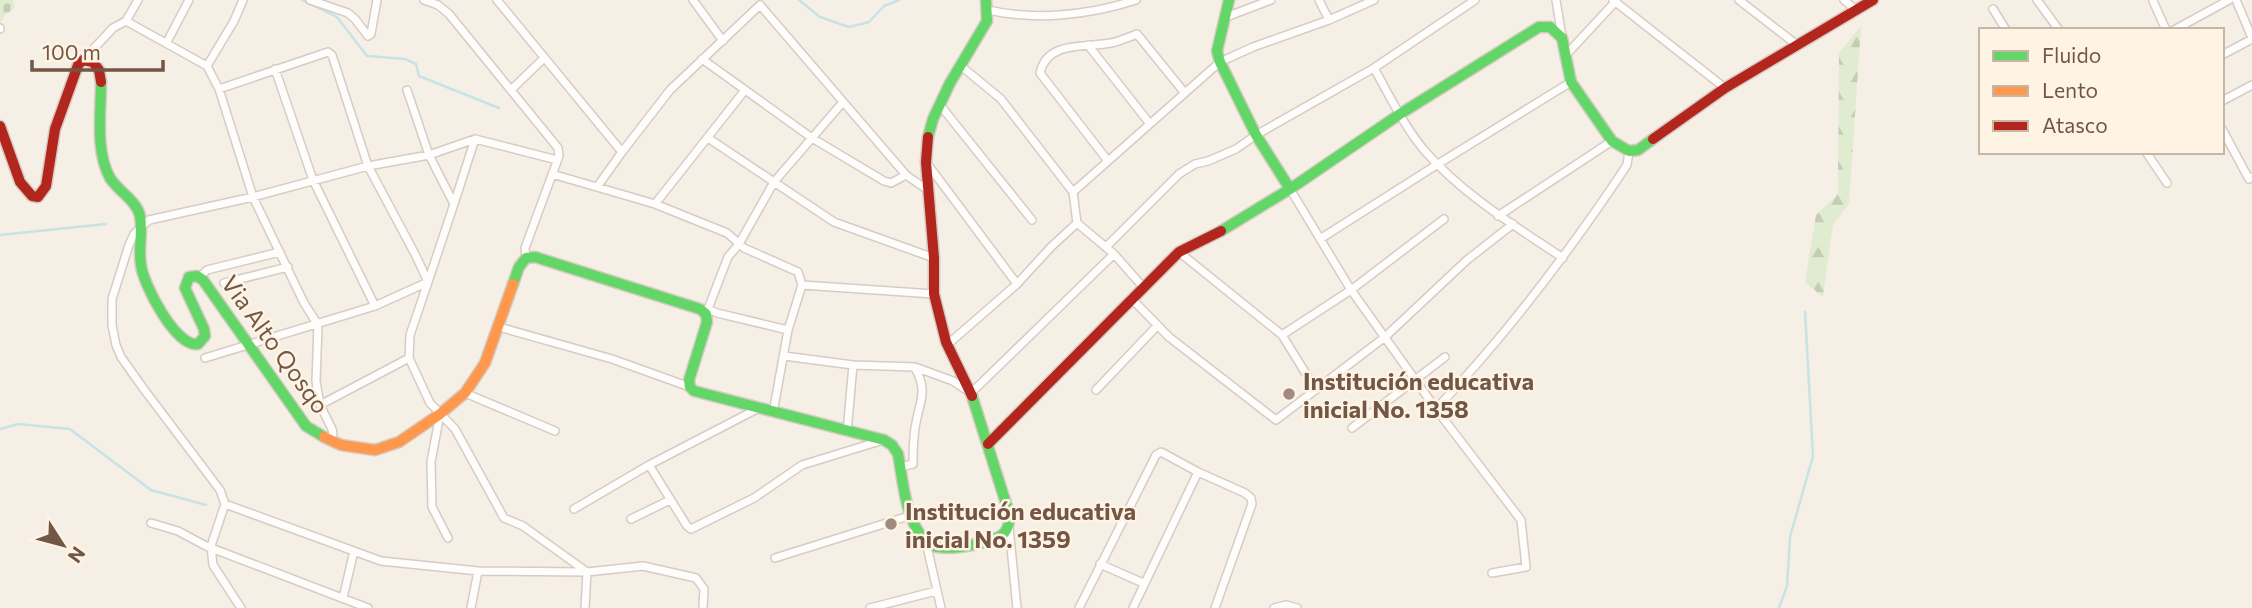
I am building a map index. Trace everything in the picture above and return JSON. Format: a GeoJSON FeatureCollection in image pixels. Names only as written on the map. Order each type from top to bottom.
{"type":"FeatureCollection","features":[{"type":"Feature","properties":{"kind":"street"},"geometry":{"type":"LineString","coordinates":[[0,126],[22,185],[26,192],[38,197],[46,186],[55,129],[74,74],[83,60],[113,28],[126,21],[138,0]]}},
{"type":"Feature","properties":{"kind":"street"},"geometry":{"type":"LineString","coordinates":[[167,42],[189,0]]}},
{"type":"Feature","properties":{"kind":"street"},"geometry":{"type":"LineString","coordinates":[[207,66],[234,21],[243,0]]}},
{"type":"Feature","properties":{"kind":"street"},"geometry":{"type":"LineString","coordinates":[[310,0],[348,13],[368,36],[371,34],[377,0]]}},
{"type":"Feature","properties":{"kind":"street"},"geometry":{"type":"LineString","coordinates":[[424,0],[438,5],[449,14],[558,148],[557,160],[525,248],[526,258],[535,257],[700,309],[788,330]]}},
{"type":"Feature","properties":{"kind":"street"},"geometry":{"type":"LineString","coordinates":[[497,0],[622,152]]}},
{"type":"Feature","properties":{"kind":"street"},"geometry":{"type":"LineString","coordinates":[[693,0],[723,41]]}},
{"type":"Feature","properties":{"kind":"street"},"geometry":{"type":"LineString","coordinates":[[1017,608],[1010,516],[971,393],[947,345],[934,294],[930,192],[926,162],[929,132],[940,105],[984,28],[987,5],[1020,16],[1096,11],[1136,0]]}},
{"type":"Feature","properties":{"kind":"street"},"geometry":{"type":"LineString","coordinates":[[1228,0],[1217,51],[1256,135],[1351,290],[1436,409],[1521,520],[1526,568],[1492,573]]}},
{"type":"Feature","properties":{"kind":"street"},"geometry":{"type":"LineString","coordinates":[[1226,17],[1271,0]]}},
{"type":"Feature","properties":{"kind":"street"},"geometry":{"type":"LineString","coordinates":[[1319,0],[1329,20]]}},
{"type":"Feature","properties":{"kind":"street"},"geometry":{"type":"LineString","coordinates":[[1073,192],[1220,62],[1374,0]]}},
{"type":"Feature","properties":{"kind":"street"},"geometry":{"type":"LineString","coordinates":[[1107,247],[1179,174],[1195,164],[1236,149],[1374,68],[1475,0]]}},
{"type":"Feature","properties":{"kind":"street"},"geometry":{"type":"LineString","coordinates":[[1556,0],[1571,82],[1612,141],[1629,151],[1638,150],[1725,88],[1873,0]]}},
{"type":"Feature","properties":{"kind":"street"},"geometry":{"type":"LineString","coordinates":[[1739,0],[1797,45]]}},
{"type":"Feature","properties":{"kind":"street"},"geometry":{"type":"LineString","coordinates":[[1844,0],[1856,10]]}},
{"type":"Feature","properties":{"kind":"street"},"geometry":{"type":"LineString","coordinates":[[2037,0],[2058,28]]}},
{"type":"Feature","properties":{"kind":"street"},"geometry":{"type":"LineString","coordinates":[[2224,54],[2252,38],[2236,0]]}},
{"type":"Feature","properties":{"kind":"street"},"geometry":{"type":"LineString","coordinates":[[1565,56],[1615,1],[1725,88]]}},
{"type":"Feature","properties":{"kind":"street"},"geometry":{"type":"LineString","coordinates":[[2153,1],[2165,28]]}},
{"type":"Feature","properties":{"kind":"street"},"geometry":{"type":"LineString","coordinates":[[2178,28],[2226,1]]}},
{"type":"Feature","properties":{"kind":"street"},"geometry":{"type":"LineString","coordinates":[[597,187],[670,90],[723,41],[758,2],[906,175],[930,192]]}},
{"type":"Feature","properties":{"kind":"street"},"geometry":{"type":"LineString","coordinates":[[1993,9],[2005,28]]}},
{"type":"Feature","properties":{"kind":"street"},"geometry":{"type":"LineString","coordinates":[[126,21],[207,66],[219,89],[253,197],[304,303],[318,325],[316,381],[320,405],[332,429],[333,434],[329,440]]}},
{"type":"Feature","properties":{"kind":"street"},"geometry":{"type":"LineString","coordinates":[[988,444],[1179,252],[1221,231],[1290,189],[1400,114],[1539,27],[1550,27],[1562,38]]}},
{"type":"Feature","properties":{"kind":"street"},"geometry":{"type":"LineString","coordinates":[[1108,161],[1040,73],[1041,66],[1059,50],[1070,46],[1111,43],[1137,34],[1184,92]]}},
{"type":"Feature","properties":{"kind":"street"},"geometry":{"type":"LineString","coordinates":[[1087,45],[1150,124]]}},
{"type":"Feature","properties":{"kind":"street"},"geometry":{"type":"LineString","coordinates":[[219,89],[328,52],[332,55],[368,166],[428,282]]}},
{"type":"Feature","properties":{"kind":"street"},"geometry":{"type":"LineString","coordinates":[[511,90],[543,59]]}},
{"type":"Feature","properties":{"kind":"street"},"geometry":{"type":"LineString","coordinates":[[702,59],[812,138],[884,181],[891,183],[906,175]]}},
{"type":"Feature","properties":{"kind":"street","name":"Via Alto Qosqo"},"geometry":{"type":"LineString","coordinates":[[83,60],[91,61],[100,70],[103,157],[107,173],[113,184],[136,206],[140,214],[140,255],[144,281],[182,339],[195,345],[202,340],[204,329],[184,288],[185,283],[194,275],[200,277],[298,416],[317,435],[363,450],[384,448],[399,442],[440,414],[464,393],[485,363],[519,267],[526,258]]}},
{"type":"Feature","properties":{"kind":"street"},"geometry":{"type":"LineString","coordinates":[[961,66],[1001,99],[1073,192],[1077,223],[1107,247],[1143,287]]}},
{"type":"Feature","properties":{"kind":"street"},"geometry":{"type":"LineString","coordinates":[[1374,68],[1423,149],[1498,216],[1563,258]]}},
{"type":"Feature","properties":{"kind":"street"},"geometry":{"type":"LineString","coordinates":[[275,69],[313,180],[375,306]]}},
{"type":"Feature","properties":{"kind":"street"},"geometry":{"type":"LineString","coordinates":[[1320,239],[1571,82]]}},
{"type":"Feature","properties":{"kind":"street"},"geometry":{"type":"LineString","coordinates":[[2224,100],[2252,85]]}},
{"type":"Feature","properties":{"kind":"street"},"geometry":{"type":"LineString","coordinates":[[407,90],[429,155],[454,204]]}},
{"type":"Feature","properties":{"kind":"street"},"geometry":{"type":"LineString","coordinates":[[655,204],[745,90]]}},
{"type":"Feature","properties":{"kind":"street"},"geometry":{"type":"LineString","coordinates":[[690,387],[689,380],[707,322],[707,311],[722,269],[774,182],[843,102]]}},
{"type":"Feature","properties":{"kind":"street"},"geometry":{"type":"LineString","coordinates":[[940,105],[1032,220]]}},
{"type":"Feature","properties":{"kind":"street"},"geometry":{"type":"LineString","coordinates":[[2224,133],[2249,178],[2252,177]]}},
{"type":"Feature","properties":{"kind":"street"},"geometry":{"type":"LineString","coordinates":[[708,138],[834,222],[934,258]]}},
{"type":"Feature","properties":{"kind":"street"},"geometry":{"type":"LineString","coordinates":[[241,608],[213,565],[211,546],[225,504],[220,490],[121,357],[116,345],[112,325],[112,299],[128,245],[141,226],[149,220],[253,197],[368,166],[429,155],[475,139],[557,160]]}},
{"type":"Feature","properties":{"kind":"street"},"geometry":{"type":"LineString","coordinates":[[475,139],[410,335],[409,358],[430,403],[455,429],[503,518],[523,526],[587,572]]}},
{"type":"Feature","properties":{"kind":"street"},"geometry":{"type":"LineString","coordinates":[[1498,216],[1612,141]]}},
{"type":"Feature","properties":{"kind":"street"},"geometry":{"type":"LineString","coordinates":[[1436,409],[1489,351],[1563,258],[1627,165],[1629,151]]}},
{"type":"Feature","properties":{"kind":"street"},"geometry":{"type":"LineString","coordinates":[[2147,154],[2167,183]]}},
{"type":"Feature","properties":{"kind":"street"},"geometry":{"type":"LineString","coordinates":[[926,162],[1017,284]]}},
{"type":"Feature","properties":{"kind":"street"},"geometry":{"type":"LineString","coordinates":[[552,174],[655,204],[727,233],[738,244],[798,272],[802,285],[788,330],[773,412]]}},
{"type":"Feature","properties":{"kind":"street"},"geometry":{"type":"LineString","coordinates":[[1282,335],[1351,290],[1444,219]]}},
{"type":"Feature","properties":{"kind":"street"},"geometry":{"type":"LineString","coordinates":[[947,345],[1017,284],[1077,223]]}},
{"type":"Feature","properties":{"kind":"street"},"geometry":{"type":"LineString","coordinates":[[1131,298],[1157,326],[1276,420],[1385,337],[1468,260],[1513,224]]}},
{"type":"Feature","properties":{"kind":"street"},"geometry":{"type":"LineString","coordinates":[[1179,252],[1282,335],[1316,390]]}},
{"type":"Feature","properties":{"kind":"street"},"geometry":{"type":"LineString","coordinates":[[200,277],[207,270],[280,253]]}},
{"type":"Feature","properties":{"kind":"street"},"geometry":{"type":"LineString","coordinates":[[971,393],[1114,254]]}},
{"type":"Feature","properties":{"kind":"street"},"geometry":{"type":"LineString","coordinates":[[224,283],[288,267]]}},
{"type":"Feature","properties":{"kind":"street"},"geometry":{"type":"LineString","coordinates":[[205,358],[375,306],[428,282]]}},
{"type":"Feature","properties":{"kind":"street"},"geometry":{"type":"LineString","coordinates":[[802,285],[934,294]]}},
{"type":"Feature","properties":{"kind":"street"},"geometry":{"type":"LineString","coordinates":[[1096,390],[1157,326]]}},
{"type":"Feature","properties":{"kind":"street"},"geometry":{"type":"LineString","coordinates":[[499,327],[612,359],[690,387],[694,391],[847,432],[884,439],[898,454],[917,529],[926,542],[935,548],[995,539],[1003,535],[1009,527]]}},
{"type":"Feature","properties":{"kind":"street"},"geometry":{"type":"LineString","coordinates":[[784,356],[853,365],[915,367],[953,382],[971,393]]}},
{"type":"Feature","properties":{"kind":"street"},"geometry":{"type":"LineString","coordinates":[[1352,428],[1445,357]]}},
{"type":"Feature","properties":{"kind":"street"},"geometry":{"type":"LineString","coordinates":[[320,405],[409,358]]}},
{"type":"Feature","properties":{"kind":"street"},"geometry":{"type":"LineString","coordinates":[[847,432],[853,365]]}},
{"type":"Feature","properties":{"kind":"street"},"geometry":{"type":"LineString","coordinates":[[901,467],[913,464],[916,422],[923,400],[922,380],[915,367]]}},
{"type":"Feature","properties":{"kind":"street"},"geometry":{"type":"LineString","coordinates":[[464,393],[555,431]]}},
{"type":"Feature","properties":{"kind":"street"},"geometry":{"type":"LineString","coordinates":[[574,509],[649,465],[757,409]]}},
{"type":"Feature","properties":{"kind":"street"},"geometry":{"type":"LineString","coordinates":[[440,414],[432,462],[432,507],[448,538]]}},
{"type":"Feature","properties":{"kind":"street"},"geometry":{"type":"LineString","coordinates":[[649,465],[691,529],[754,498],[802,465],[884,439]]}},
{"type":"Feature","properties":{"kind":"street"},"geometry":{"type":"LineString","coordinates":[[1079,608],[1158,452],[1248,494],[1252,505],[1215,608]]}},
{"type":"Feature","properties":{"kind":"street"},"geometry":{"type":"LineString","coordinates":[[1133,608],[1198,472]]}},
{"type":"Feature","properties":{"kind":"street"},"geometry":{"type":"LineString","coordinates":[[631,519],[670,500]]}},
{"type":"Feature","properties":{"kind":"street"},"geometry":{"type":"LineString","coordinates":[[225,504],[381,561],[478,571],[587,572],[643,566],[696,578],[704,589],[703,608]]}},
{"type":"Feature","properties":{"kind":"street"},"geometry":{"type":"LineString","coordinates":[[775,558],[912,515]]}},
{"type":"Feature","properties":{"kind":"street"},"geometry":{"type":"LineString","coordinates":[[151,523],[178,531],[366,608]]}},
{"type":"Feature","properties":{"kind":"street"},"geometry":{"type":"LineString","coordinates":[[926,542],[941,608]]}},
{"type":"Feature","properties":{"kind":"street"},"geometry":{"type":"LineString","coordinates":[[343,598],[354,551]]}},
{"type":"Feature","properties":{"kind":"street"},"geometry":{"type":"LineString","coordinates":[[1100,564],[1143,583]]}},
{"type":"Feature","properties":{"kind":"street"},"geometry":{"type":"LineString","coordinates":[[471,608],[478,571]]}},
{"type":"Feature","properties":{"kind":"street"},"geometry":{"type":"LineString","coordinates":[[585,608],[587,572]]}},
{"type":"Feature","properties":{"kind":"street"},"geometry":{"type":"LineString","coordinates":[[870,608],[936,591]]}},
{"type":"Feature","properties":{"kind":"street"},"geometry":{"type":"LineString","coordinates":[[1275,608],[1286,605],[1297,608]]}},
{"type":"Feature","properties":{"kind":"green space"},"geometry":{"type":"Polygon","coordinates":[[[0,0],[13,0],[15,8],[5,15],[0,23],[0,0]]]}},
{"type":"Feature","properties":{"kind":"green space"},"geometry":{"type":"Polygon","coordinates":[[[1861,26],[1849,203],[1833,225],[1823,297],[1805,282],[1816,215],[1838,194],[1839,53],[1861,26]]]}},
{"type":"Feature","properties":{"kind":"waterway"},"geometry":{"type":"LineString","coordinates":[[302,0],[337,17],[367,56],[405,59],[416,64],[419,76],[499,108]]}},
{"type":"Feature","properties":{"kind":"waterway"},"geometry":{"type":"LineString","coordinates":[[799,0],[820,17],[849,27],[869,22],[884,6],[899,0]]}},
{"type":"Feature","properties":{"kind":"waterway"},"geometry":{"type":"LineString","coordinates":[[0,235],[106,224]]}},
{"type":"Feature","properties":{"kind":"waterway"},"geometry":{"type":"LineString","coordinates":[[1779,608],[1787,586],[1790,537],[1813,456],[1805,312]]}},
{"type":"Feature","properties":{"kind":"waterway"},"geometry":{"type":"LineString","coordinates":[[0,429],[18,424],[70,429],[151,490],[206,505]]}},
{"type":"Feature","properties":{"kind":"traffic: fast"},"geometry":{"type":"LineString","coordinates":[[928,137],[933,119],[950,83],[987,21],[986,0]]}},
{"type":"Feature","properties":{"kind":"traffic: fast"},"geometry":{"type":"LineString","coordinates":[[1229,0],[1217,51],[1220,62],[1256,135],[1290,189]]}},
{"type":"Feature","properties":{"kind":"traffic: fast"},"geometry":{"type":"LineString","coordinates":[[1221,231],[1539,27],[1550,27],[1562,38],[1571,82],[1612,141],[1629,151],[1638,150],[1653,139]]}},
{"type":"Feature","properties":{"kind":"traffic: fast"},"geometry":{"type":"LineString","coordinates":[[101,82],[102,156],[113,183],[131,201],[140,216],[143,274],[162,313],[180,336],[189,343],[198,344],[205,336],[204,329],[185,288],[189,277],[197,276],[203,280],[306,426],[324,437]]}},
{"type":"Feature","properties":{"kind":"traffic: fast"},"geometry":{"type":"LineString","coordinates":[[513,284],[519,267],[526,258],[535,257],[700,309],[706,314],[707,322],[689,380],[690,387],[694,391],[884,440],[892,445],[898,454],[912,520],[925,540],[935,547],[973,545],[993,539],[1005,532],[1009,524],[1010,516],[972,396]]}},
{"type":"Feature","properties":{"kind":"traffic: slow"},"geometry":{"type":"LineString","coordinates":[[324,437],[341,445],[375,450],[399,442],[440,414],[465,393],[485,363],[513,284]]}},
{"type":"Feature","properties":{"kind":"traffic: jam"},"geometry":{"type":"LineString","coordinates":[[1653,139],[1725,88],[1873,0]]}},
{"type":"Feature","properties":{"kind":"traffic: jam"},"geometry":{"type":"LineString","coordinates":[[0,126],[20,182],[32,196],[38,197],[46,186],[55,129],[78,65],[83,60],[93,62],[99,70],[101,82]]}},
{"type":"Feature","properties":{"kind":"traffic: jam"},"geometry":{"type":"LineString","coordinates":[[928,137],[926,162],[934,258],[934,294],[946,342],[972,396]]}},
{"type":"Feature","properties":{"kind":"traffic: jam"},"geometry":{"type":"LineString","coordinates":[[988,444],[1179,252],[1221,231]]}},
{"type":"Feature","properties":{"kind":"place","name":"Institución educativa inicial No. 1358"},"geometry":{"type":"Point","coordinates":[1289,394]}},
{"type":"Feature","properties":{"kind":"place","name":"Institución educativa inicial No. 1359"},"geometry":{"type":"Point","coordinates":[891,524]}}]}
